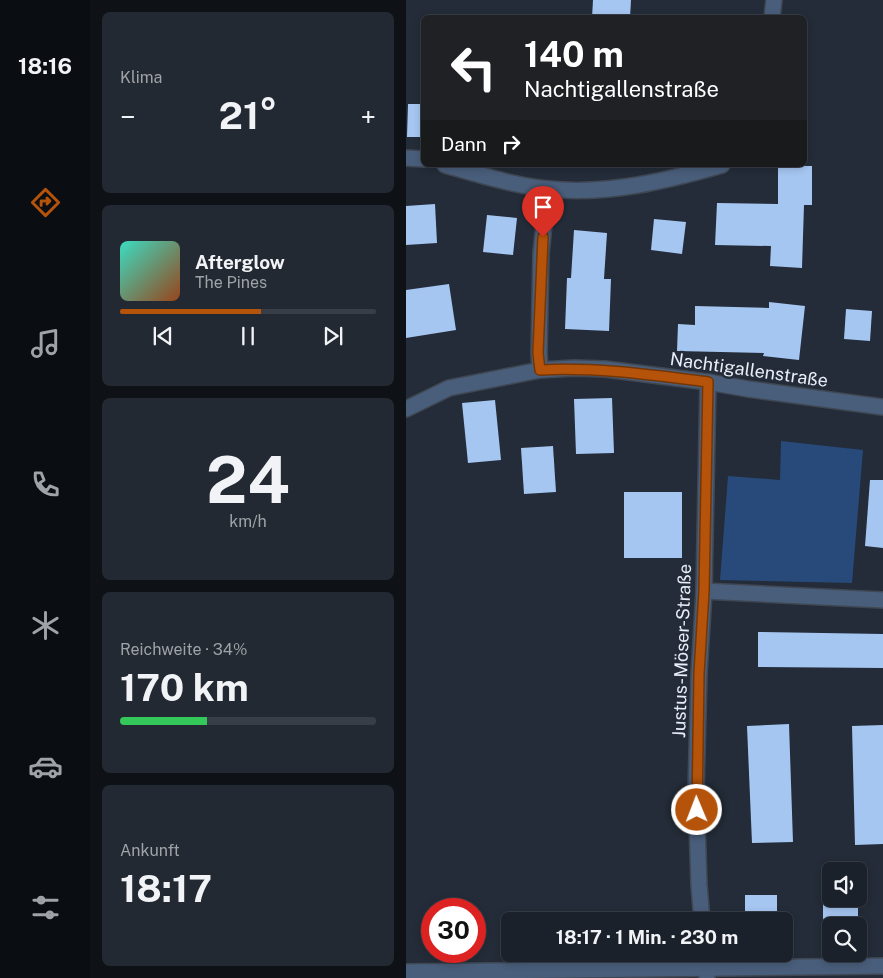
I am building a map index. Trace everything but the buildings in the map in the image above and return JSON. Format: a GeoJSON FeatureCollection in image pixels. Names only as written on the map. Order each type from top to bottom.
{"type":"FeatureCollection","features":[{"type":"Feature","properties":{"kind":"street"},"geometry":{"type":"LineString","coordinates":[[772,15],[774,0]]}},
{"type":"Feature","properties":{"kind":"street"},"geometry":{"type":"LineString","coordinates":[[406,158],[421,159]]}},
{"type":"Feature","properties":{"kind":"street"},"geometry":{"type":"LineString","coordinates":[[452,167],[497,179],[548,189],[592,190],[660,181],[714,167]]}},
{"type":"Feature","properties":{"kind":"street"},"geometry":{"type":"LineString","coordinates":[[540,370],[538,353],[541,253],[548,189]]}},
{"type":"Feature","properties":{"kind":"street","name":"Nachtigallenstraße"},"geometry":{"type":"LineString","coordinates":[[406,409],[449,388],[540,370],[574,368],[605,369],[883,407]]}},
{"type":"Feature","properties":{"kind":"street","name":"Justus-Möser-Straße"},"geometry":{"type":"LineString","coordinates":[[701,912],[696,791],[699,674],[704,591],[708,382]]}},
{"type":"Feature","properties":{"kind":"street"},"geometry":{"type":"LineString","coordinates":[[704,591],[883,600]]}},
{"type":"Feature","properties":{"kind":"street"},"geometry":{"type":"LineString","coordinates":[[406,972],[706,966],[883,966]]}},
{"type":"Feature","properties":{"kind":"shaded area"},"geometry":{"type":"Polygon","coordinates":[[[781,441],[863,450],[852,583],[720,580],[728,476],[780,480],[781,441]]]}},
{"type":"Feature","properties":{"kind":"route"},"geometry":{"type":"LineString","coordinates":[[543,237],[538,353],[540,370],[605,369],[708,382],[697,810]]}}]}
